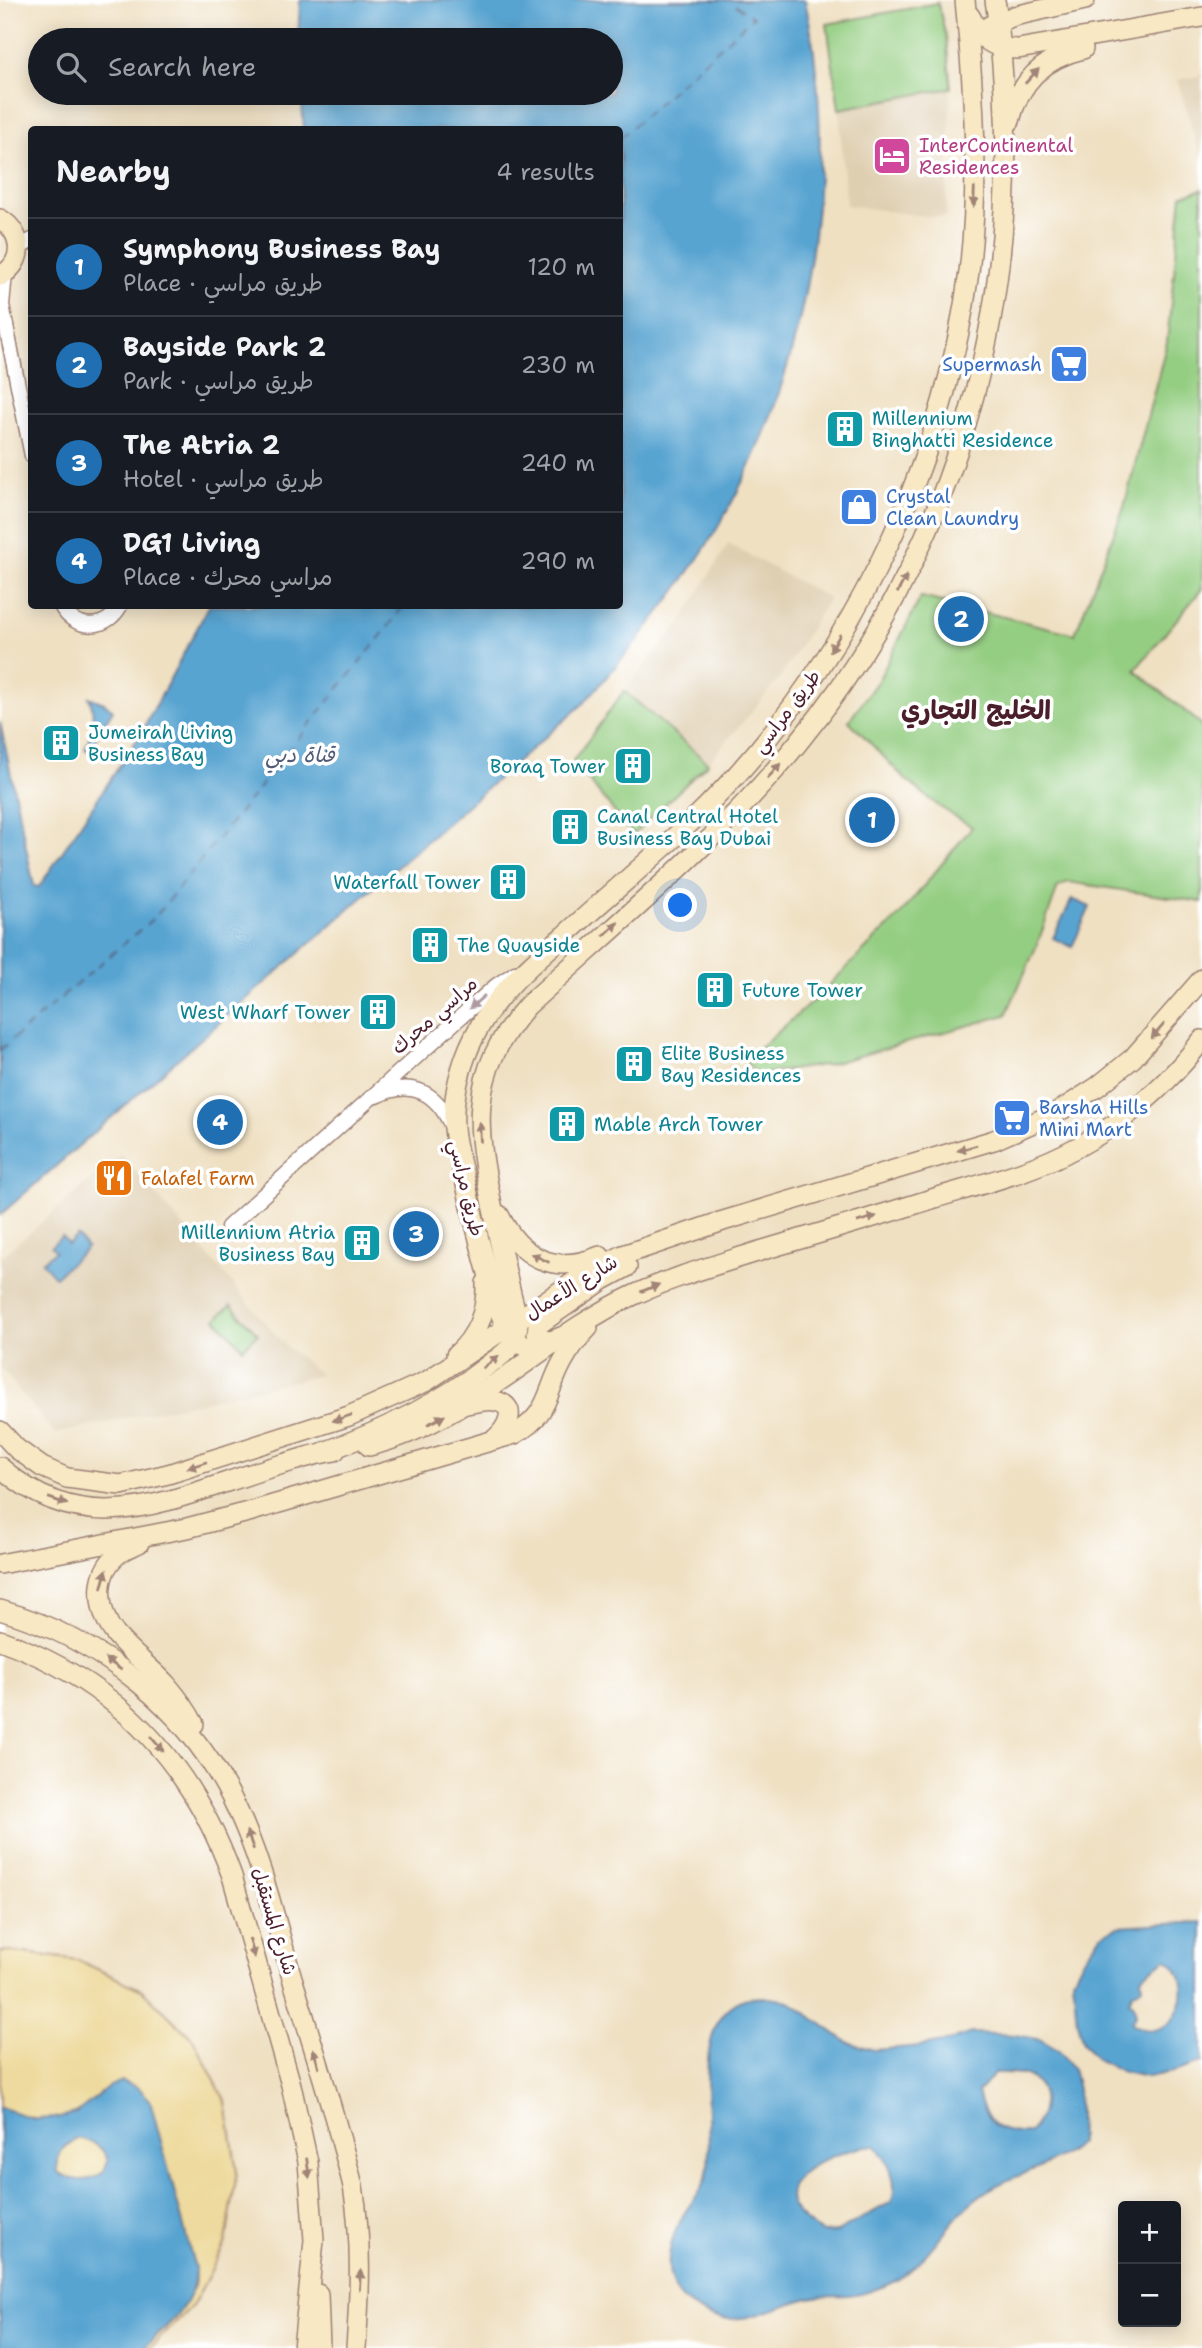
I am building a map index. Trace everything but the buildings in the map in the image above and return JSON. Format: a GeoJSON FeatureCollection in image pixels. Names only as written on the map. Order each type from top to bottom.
{"type":"FeatureCollection","features":[{"type":"Feature","properties":{"kind":"street"},"geometry":{"type":"LineString","coordinates":[[965,0],[979,8],[993,0]]}},
{"type":"Feature","properties":{"kind":"street"},"geometry":{"type":"LineString","coordinates":[[965,0],[980,33],[989,43],[1002,50],[1202,20]]}},
{"type":"Feature","properties":{"kind":"street","name":"طريق مراسي"},"geometry":{"type":"LineString","coordinates":[[513,1329],[486,1268],[454,1130],[458,1086],[473,1040],[498,998],[721,792],[764,743],[825,658],[888,544],[904,487],[946,386],[962,310],[974,211],[967,130],[973,80],[965,0]]}},
{"type":"Feature","properties":{"kind":"street","name":"طريق مراسي"},"geometry":{"type":"LineString","coordinates":[[513,1329],[481,1149],[479,1114],[484,1080],[493,1056],[506,1033],[527,1006],[708,840],[762,786],[812,726],[871,639],[909,569],[951,470],[984,358],[1001,248],[1007,138],[1002,50],[999,21],[993,0]]}},
{"type":"Feature","properties":{"kind":"street"},"geometry":{"type":"LineString","coordinates":[[970,54],[980,33],[999,21],[1085,0]]}},
{"type":"Feature","properties":{"kind":"street"},"geometry":{"type":"LineString","coordinates":[[1169,24],[1202,4]]}},
{"type":"Feature","properties":{"kind":"street"},"geometry":{"type":"LineString","coordinates":[[1007,138],[1018,94],[1025,83],[1044,65],[1066,53],[1101,44],[1137,29]]}},
{"type":"Feature","properties":{"kind":"street"},"geometry":{"type":"LineString","coordinates":[[973,80],[979,68],[992,66],[1002,74],[1003,81]]}},
{"type":"Feature","properties":{"kind":"street"},"geometry":{"type":"LineString","coordinates":[[0,219],[24,239],[15,263],[2,275],[1,302],[28,436]]}},
{"type":"Feature","properties":{"kind":"street"},"geometry":{"type":"LineString","coordinates":[[63,609],[70,618],[83,625],[104,622],[118,609]]}},
{"type":"Feature","properties":{"kind":"street"},"geometry":{"type":"LineString","coordinates":[[588,892],[608,896]]}},
{"type":"Feature","properties":{"kind":"street","name":"مراسي محرك"},"geometry":{"type":"LineString","coordinates":[[229,1227],[486,993],[533,963]]}},
{"type":"Feature","properties":{"kind":"street","name":"شارع الأعمال"},"geometry":{"type":"LineString","coordinates":[[0,1431],[17,1449],[42,1467],[66,1478],[121,1485],[169,1474],[349,1416],[427,1381],[513,1329],[609,1261],[723,1221],[994,1140],[1058,1112],[1097,1087],[1133,1058],[1202,979]]}},
{"type":"Feature","properties":{"kind":"street","name":"شارع الأعمال"},"geometry":{"type":"LineString","coordinates":[[0,1466],[22,1484],[52,1500],[90,1510],[117,1511],[157,1503],[324,1452],[361,1448],[396,1438],[430,1424],[462,1405],[615,1304],[695,1271],[998,1179],[1053,1159],[1130,1113],[1174,1074],[1202,1040]]}},
{"type":"Feature","properties":{"kind":"street","name":"مراسي محرك"},"geometry":{"type":"LineString","coordinates":[[366,1101],[395,1089],[420,1091],[440,1105],[454,1130]]}},
{"type":"Feature","properties":{"kind":"street"},"geometry":{"type":"LineString","coordinates":[[491,1199],[515,1242],[541,1260],[560,1265],[580,1263],[648,1238],[723,1221]]}},
{"type":"Feature","properties":{"kind":"street"},"geometry":{"type":"LineString","coordinates":[[565,1336],[551,1341],[542,1340],[536,1329],[541,1321],[616,1272],[731,1231],[790,1200]]}},
{"type":"Feature","properties":{"kind":"street"},"geometry":{"type":"LineString","coordinates":[[427,1381],[463,1349],[476,1331],[486,1300],[486,1268]]}},
{"type":"Feature","properties":{"kind":"street"},"geometry":{"type":"LineString","coordinates":[[0,1564],[187,1528],[524,1429],[539,1415],[568,1353],[585,1331],[615,1304]]}},
{"type":"Feature","properties":{"kind":"street"},"geometry":{"type":"LineString","coordinates":[[324,1452],[400,1421],[447,1394],[507,1350],[513,1329],[538,1353]]}},
{"type":"Feature","properties":{"kind":"street"},"geometry":{"type":"LineString","coordinates":[[462,1405],[492,1400],[503,1404],[509,1414],[509,1420],[504,1431],[495,1439]]}},
{"type":"Feature","properties":{"kind":"street"},"geometry":{"type":"LineString","coordinates":[[159,1533],[115,1557],[101,1582],[102,1605],[117,1636],[164,1682],[183,1705],[208,1757]]}},
{"type":"Feature","properties":{"kind":"street","name":"شارع المستقبل"},"geometry":{"type":"LineString","coordinates":[[0,1610],[62,1634],[109,1661],[142,1686],[191,1733],[208,1757],[237,1809],[255,1854],[346,2158],[360,2242],[356,2348]]}},
{"type":"Feature","properties":{"kind":"street","name":"شارع المستقبل"},"geometry":{"type":"LineString","coordinates":[[0,1642],[20,1647],[78,1676],[129,1715],[172,1762],[207,1816],[232,1876],[298,2110],[311,2188],[313,2265],[303,2348]]}},
{"type":"Feature","properties":{"kind":"street"},"geometry":{"type":"LineString","coordinates":[[313,2265],[320,2309],[320,2348]]}},
{"type":"Feature","properties":{"kind":"shaded area"},"geometry":{"type":"Polygon","coordinates":[[[1202,75],[1202,160],[1177,80],[1202,75]]]}},
{"type":"Feature","properties":{"kind":"shaded area","name":"InterContinental Residences"},"geometry":{"type":"Polygon","coordinates":[[[951,88],[946,217],[846,205],[839,109],[951,88]]]}},
{"type":"Feature","properties":{"kind":"shaded area"},"geometry":{"type":"Polygon","coordinates":[[[728,544],[829,598],[780,678],[708,763],[624,691],[681,622],[728,544]]]}},
{"type":"Feature","properties":{"kind":"shaded area"},"geometry":{"type":"Polygon","coordinates":[[[121,1154],[284,1344],[321,1375],[55,1434],[0,1367],[0,1258],[121,1154]]]}},
{"type":"Feature","properties":{"kind":"green space"},"geometry":{"type":"Polygon","coordinates":[[[938,3],[946,37],[951,88],[839,109],[827,24],[938,3]]]}},
{"type":"Feature","properties":{"kind":"green space"},"geometry":{"type":"Polygon","coordinates":[[[1202,189],[1202,589],[1135,670],[1202,725],[1202,902],[1068,882],[1058,887],[1037,945],[1006,1015],[830,1064],[757,1075],[745,1061],[812,1002],[901,914],[972,827],[940,807],[905,779],[849,721],[879,679],[921,597],[1075,634],[1124,507],[1167,342],[1182,195],[1202,189]]]}},
{"type":"Feature","properties":{"kind":"green space"},"geometry":{"type":"Polygon","coordinates":[[[624,691],[708,763],[633,835],[573,761],[624,691]]]}},
{"type":"Feature","properties":{"kind":"green space"},"geometry":{"type":"Polygon","coordinates":[[[231,1305],[258,1334],[243,1348],[216,1319],[231,1305]]]}},
{"type":"Feature","properties":{"kind":"sand"},"geometry":{"type":"Polygon","coordinates":[[[0,1952],[78,1960],[142,1990],[193,2039],[226,2102],[237,2172],[226,2242],[193,2305],[150,2348],[143,2348],[175,2318],[195,2285],[195,2269],[176,2200],[110,2086],[79,2111],[56,2119],[27,2117],[0,2107],[0,1952]]]}},
{"type":"Feature","properties":{"kind":"sand"},"geometry":{"type":"Polygon","coordinates":[[[79,2138],[97,2145],[108,2161],[103,2172],[86,2180],[73,2179],[57,2172],[61,2151],[79,2138]]]}},
{"type":"Feature","properties":{"kind":"water","name":"قناة دبي"},"geometry":{"type":"Polygon","coordinates":[[[300,0],[805,0],[816,67],[819,135],[817,205],[808,274],[794,343],[773,409],[747,473],[715,532],[653,621],[583,704],[0,1215],[0,722],[34,886],[39,887],[140,735],[207,609],[623,609],[623,126],[304,126],[302,105],[623,105],[623,28],[299,28],[300,0]]]}},
{"type":"Feature","properties":{"kind":"water"},"geometry":{"type":"Polygon","coordinates":[[[89,697],[113,710],[88,751],[85,749],[93,717],[89,697]]]}},
{"type":"Feature","properties":{"kind":"water"},"geometry":{"type":"Polygon","coordinates":[[[1072,899],[1090,907],[1072,947],[1053,938],[1072,899]]]}},
{"type":"Feature","properties":{"kind":"water"},"geometry":{"type":"Polygon","coordinates":[[[62,1236],[68,1244],[77,1236],[87,1248],[55,1277],[42,1262],[55,1251],[51,1246],[62,1236]]]}},
{"type":"Feature","properties":{"kind":"water"},"geometry":{"type":"Polygon","coordinates":[[[1202,1922],[1202,2062],[1178,2071],[1147,2077],[1123,2072],[1098,2060],[1083,2043],[1077,2022],[1073,1979],[1101,1935],[1117,1927],[1202,1922]],[[1166,1959],[1141,1977],[1142,1987],[1132,1994],[1129,2001],[1136,2013],[1131,2023],[1146,2029],[1160,2028],[1170,2021],[1178,2010],[1182,1997],[1182,1982],[1177,1969],[1166,1959]]]}},
{"type":"Feature","properties":{"kind":"water"},"geometry":{"type":"Polygon","coordinates":[[[763,1997],[789,2001],[847,2042],[874,2050],[921,2046],[949,2041],[971,2033],[1016,2035],[1041,2040],[1058,2050],[1073,2069],[1078,2089],[1080,2142],[1056,2159],[1003,2182],[978,2197],[957,2217],[920,2261],[897,2280],[886,2285],[853,2296],[810,2298],[743,2318],[716,2318],[703,2313],[683,2300],[673,2285],[669,2264],[671,2243],[679,2223],[706,2178],[709,2158],[707,2080],[714,2031],[725,2013],[742,2000],[763,1997]],[[995,2073],[978,2092],[985,2112],[1000,2129],[1029,2133],[1042,2112],[1043,2096],[1040,2088],[1025,2075],[995,2073]],[[865,2146],[830,2157],[805,2171],[791,2190],[791,2202],[796,2211],[822,2233],[837,2232],[891,2202],[894,2187],[885,2158],[876,2146],[865,2146]]]}},
{"type":"Feature","properties":{"kind":"water"},"geometry":{"type":"Polygon","coordinates":[[[122,2081],[139,2088],[150,2100],[195,2269],[190,2293],[178,2313],[143,2348],[0,2348],[0,2107],[34,2119],[55,2118],[76,2113],[110,2086],[122,2081]],[[79,2138],[61,2150],[58,2172],[86,2180],[104,2171],[108,2161],[103,2152],[97,2145],[79,2138]]]}},
{"type":"Feature","properties":{"kind":"ferry route"},"geometry":{"type":"LineString","coordinates":[[623,135],[753,17],[728,0]]}},
{"type":"Feature","properties":{"kind":"ferry route"},"geometry":{"type":"LineString","coordinates":[[0,1050],[155,917],[401,609]]}},
{"type":"Feature","properties":{"kind":"place","name":"InterContinental Residences"},"geometry":{"type":"Point","coordinates":[892,156]}},
{"type":"Feature","properties":{"kind":"place","name":"Supermash"},"geometry":{"type":"Point","coordinates":[1069,364]}},
{"type":"Feature","properties":{"kind":"place","name":"Millennium Binghatti Residence"},"geometry":{"type":"Point","coordinates":[845,429]}},
{"type":"Feature","properties":{"kind":"place","name":"Crystal Clean Laundry"},"geometry":{"type":"Point","coordinates":[859,507]}},
{"type":"Feature","properties":{"kind":"place","name":"Bayside Park 2"},"geometry":{"type":"Point","coordinates":[961,619]}},
{"type":"Feature","properties":{"kind":"place","name":"Jumeirah Living Business Bay"},"geometry":{"type":"Point","coordinates":[61,743]}},
{"type":"Feature","properties":{"kind":"place","name":"Boraq Tower"},"geometry":{"type":"Point","coordinates":[633,766]}},
{"type":"Feature","properties":{"kind":"place","name":"Symphony Business Bay"},"geometry":{"type":"Point","coordinates":[872,820]}},
{"type":"Feature","properties":{"kind":"place","name":"Canal Central Hotel Business Bay Dubai"},"geometry":{"type":"Point","coordinates":[570,827]}},
{"type":"Feature","properties":{"kind":"place","name":"Waterfall Tower"},"geometry":{"type":"Point","coordinates":[508,882]}},
{"type":"Feature","properties":{"kind":"place","name":"The Quayside"},"geometry":{"type":"Point","coordinates":[430,945]}},
{"type":"Feature","properties":{"kind":"place","name":"Future Tower"},"geometry":{"type":"Point","coordinates":[715,990]}},
{"type":"Feature","properties":{"kind":"place","name":"West Wharf Tower"},"geometry":{"type":"Point","coordinates":[378,1012]}},
{"type":"Feature","properties":{"kind":"place","name":"Elite Business Bay Residences"},"geometry":{"type":"Point","coordinates":[634,1064]}},
{"type":"Feature","properties":{"kind":"place","name":"Barsha Hills Mini Mart"},"geometry":{"type":"Point","coordinates":[1012,1118]}},
{"type":"Feature","properties":{"kind":"place","name":"DG1 Living"},"geometry":{"type":"Point","coordinates":[220,1122]}},
{"type":"Feature","properties":{"kind":"place","name":"Mable Arch Tower"},"geometry":{"type":"Point","coordinates":[567,1124]}},
{"type":"Feature","properties":{"kind":"place","name":"Falafel Farm"},"geometry":{"type":"Point","coordinates":[114,1178]}},
{"type":"Feature","properties":{"kind":"place","name":"The Atria 2"},"geometry":{"type":"Point","coordinates":[416,1234]}},
{"type":"Feature","properties":{"kind":"place","name":"Millennium Atria Business Bay"},"geometry":{"type":"Point","coordinates":[362,1243]}},
{"type":"Feature","properties":{"kind":"district","name":"الخليج التجاري"},"geometry":{"type":"Point","coordinates":[976,710]}}]}
